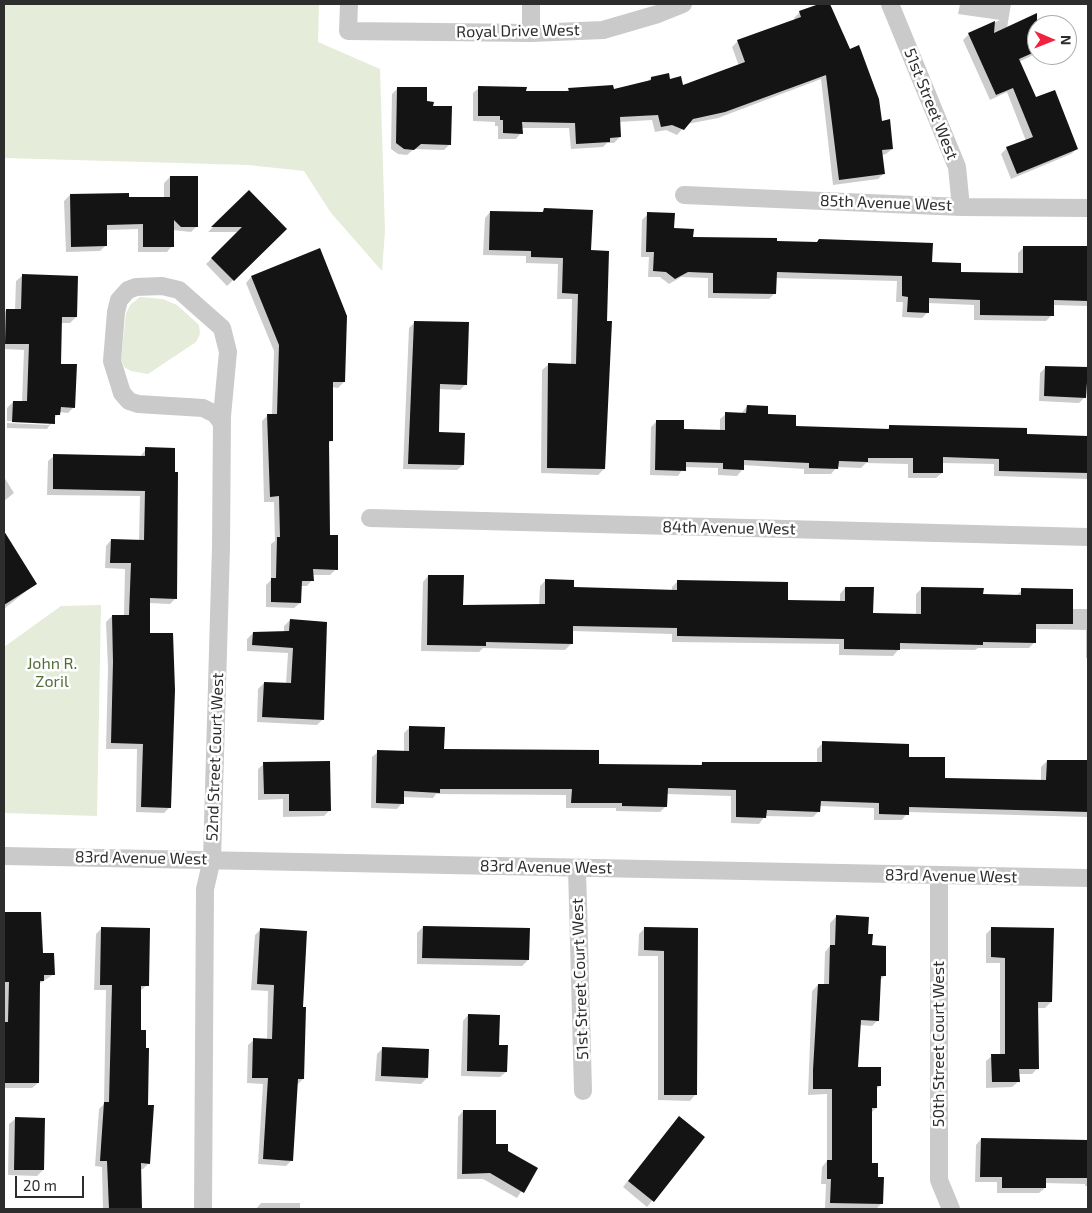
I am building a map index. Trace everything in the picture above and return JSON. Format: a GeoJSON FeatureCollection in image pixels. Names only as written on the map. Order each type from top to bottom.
{"type":"FeatureCollection","features":[{"type":"Feature","properties":{"kind":"street","name":"Royal Drive West"},"geometry":{"type":"LineString","coordinates":[[349,4],[348,31],[531,33],[604,30],[658,14],[683,4]]}},
{"type":"Feature","properties":{"kind":"street"},"geometry":{"type":"LineString","coordinates":[[531,4],[531,33]]}},
{"type":"Feature","properties":{"kind":"street","name":"51st Street West"},"geometry":{"type":"LineString","coordinates":[[890,4],[956,167],[961,207]]}},
{"type":"Feature","properties":{"kind":"street","name":"85th Avenue West"},"geometry":{"type":"LineString","coordinates":[[684,195],[961,207],[1088,208]]}},
{"type":"Feature","properties":{"kind":"street","name":"52nd Street Court West"},"geometry":{"type":"LineString","coordinates":[[203,1209],[205,889],[212,859],[221,547],[222,423],[228,352],[222,328],[212,317],[179,290],[170,286],[136,287],[128,290],[119,300],[116,312],[112,361],[122,393],[129,401],[138,404],[202,408],[215,414],[222,423]]}},
{"type":"Feature","properties":{"kind":"street","name":"84th Avenue West"},"geometry":{"type":"LineString","coordinates":[[370,518],[1088,537]]}},
{"type":"Feature","properties":{"kind":"street","name":"83rd Avenue West"},"geometry":{"type":"LineString","coordinates":[[4,856],[1088,878]]}},
{"type":"Feature","properties":{"kind":"street","name":"51st Street Court West"},"geometry":{"type":"LineString","coordinates":[[577,868],[583,1091]]}},
{"type":"Feature","properties":{"kind":"street","name":"50th Street Court West"},"geometry":{"type":"LineString","coordinates":[[939,875],[939,1180],[951,1209]]}},
{"type":"Feature","properties":{"kind":"green space"},"geometry":{"type":"Polygon","coordinates":[[[4,4],[319,4],[318,42],[380,69],[385,231],[382,271],[331,213],[304,171],[248,165],[4,158],[4,4]]]}},
{"type":"Feature","properties":{"kind":"green space"},"geometry":{"type":"Polygon","coordinates":[[[140,297],[163,299],[177,305],[199,325],[200,334],[196,342],[148,374],[131,371],[124,367],[121,359],[126,313],[131,304],[140,297]]]}},
{"type":"Feature","properties":{"kind":"green space","name":"John R. Zoril"},"geometry":{"type":"Polygon","coordinates":[[[101,605],[97,816],[4,813],[4,647],[61,606],[101,605]]]}},
{"type":"Feature","properties":{"kind":"building"},"geometry":{"type":"Polygon","coordinates":[[[819,4],[830,4],[850,49],[859,45],[879,99],[882,121],[890,119],[893,149],[882,150],[885,174],[839,180],[826,75],[725,112],[693,119],[684,130],[672,125],[661,127],[658,115],[620,117],[621,137],[610,138],[610,142],[576,144],[575,123],[522,122],[523,134],[503,133],[503,120],[500,120],[500,116],[478,116],[478,86],[527,87],[526,91],[569,91],[568,88],[613,85],[614,89],[651,80],[651,77],[669,73],[670,79],[681,76],[683,85],[745,62],[737,40],[801,17],[799,11],[819,4]]]}},
{"type":"Feature","properties":{"kind":"building"},"geometry":{"type":"Polygon","coordinates":[[[1027,18],[1027,55],[1019,59],[1036,97],[1055,90],[1078,149],[1017,174],[1006,147],[1033,137],[1013,88],[996,95],[968,33],[995,21],[994,33],[1027,18]]]}},
{"type":"Feature","properties":{"kind":"building"},"geometry":{"type":"Polygon","coordinates":[[[397,87],[427,87],[427,101],[434,102],[433,106],[452,106],[451,145],[421,144],[414,150],[404,149],[396,143],[397,87]]]}},
{"type":"Feature","properties":{"kind":"building"},"geometry":{"type":"Polygon","coordinates":[[[170,176],[198,176],[198,227],[181,227],[174,220],[174,247],[143,247],[143,224],[107,225],[107,246],[71,247],[70,194],[129,193],[129,197],[170,197],[170,176]]]}},
{"type":"Feature","properties":{"kind":"building"},"geometry":{"type":"Polygon","coordinates":[[[249,190],[287,229],[234,281],[211,258],[242,227],[211,227],[249,190]]]}},
{"type":"Feature","properties":{"kind":"building"},"geometry":{"type":"Polygon","coordinates":[[[544,208],[593,210],[591,250],[609,251],[607,321],[612,321],[605,469],[547,468],[548,363],[576,364],[578,294],[562,293],[563,258],[531,257],[531,251],[489,250],[490,211],[543,212],[544,208]]]}},
{"type":"Feature","properties":{"kind":"building"},"geometry":{"type":"Polygon","coordinates":[[[647,212],[675,213],[674,228],[694,229],[693,237],[777,238],[777,241],[817,242],[819,239],[933,243],[932,262],[961,263],[961,272],[1023,273],[1023,246],[1088,246],[1088,301],[1054,300],[1054,316],[980,315],[980,300],[929,298],[929,313],[907,312],[908,297],[902,296],[902,276],[777,272],[776,294],[713,293],[713,273],[688,272],[675,279],[666,272],[653,271],[654,252],[646,252],[647,212]]]}},
{"type":"Feature","properties":{"kind":"building"},"geometry":{"type":"Polygon","coordinates":[[[320,248],[347,316],[345,382],[333,382],[333,441],[329,441],[330,535],[338,535],[338,570],[313,569],[314,581],[302,581],[301,603],[271,602],[271,578],[276,578],[277,537],[280,537],[279,496],[270,497],[267,414],[277,414],[279,345],[251,276],[320,248]]]}},
{"type":"Feature","properties":{"kind":"building"},"geometry":{"type":"Polygon","coordinates":[[[22,274],[78,276],[77,317],[62,317],[61,364],[77,364],[75,408],[61,407],[60,415],[55,415],[55,424],[12,422],[13,401],[27,401],[29,344],[5,344],[6,309],[21,309],[22,274]]]}},
{"type":"Feature","properties":{"kind":"building"},"geometry":{"type":"Polygon","coordinates":[[[414,321],[469,322],[467,385],[440,384],[439,432],[465,433],[464,465],[408,464],[414,321]]]}},
{"type":"Feature","properties":{"kind":"building"},"geometry":{"type":"Polygon","coordinates":[[[1045,366],[1088,367],[1086,398],[1044,396],[1045,366]]]}},
{"type":"Feature","properties":{"kind":"building"},"geometry":{"type":"Polygon","coordinates":[[[747,405],[768,406],[768,414],[796,415],[796,426],[889,429],[889,425],[1027,428],[1027,434],[1088,436],[1088,473],[999,471],[999,459],[943,457],[943,473],[913,473],[913,458],[868,458],[868,462],[839,461],[838,469],[809,468],[809,463],[744,460],[744,470],[723,469],[723,463],[686,462],[686,471],[655,470],[656,420],[684,420],[684,429],[725,430],[725,412],[746,413],[747,405]]]}},
{"type":"Feature","properties":{"kind":"building"},"geometry":{"type":"Polygon","coordinates":[[[145,447],[175,448],[175,472],[178,472],[177,599],[150,598],[150,633],[173,633],[175,690],[171,808],[141,807],[143,744],[111,743],[112,615],[129,615],[131,563],[110,563],[111,539],[144,540],[145,491],[53,489],[53,454],[145,456],[145,447]]]}},
{"type":"Feature","properties":{"kind":"building"},"geometry":{"type":"Polygon","coordinates":[[[4,531],[37,584],[4,605],[4,531]]]}},
{"type":"Feature","properties":{"kind":"building"},"geometry":{"type":"Polygon","coordinates":[[[428,575],[464,575],[463,605],[545,604],[545,579],[574,580],[574,587],[677,590],[677,580],[788,582],[788,600],[845,601],[845,587],[874,587],[873,613],[921,614],[921,587],[984,588],[983,594],[1021,595],[1021,588],[1073,589],[1073,624],[1036,624],[1036,643],[983,642],[983,645],[900,643],[900,650],[844,649],[844,639],[677,636],[677,628],[573,626],[573,644],[486,642],[486,646],[427,645],[428,575]]]}},
{"type":"Feature","properties":{"kind":"building"},"geometry":{"type":"Polygon","coordinates":[[[290,619],[327,622],[324,720],[262,717],[264,682],[291,683],[293,648],[252,645],[253,632],[289,631],[290,619]]]}},
{"type":"Feature","properties":{"kind":"building"},"geometry":{"type":"Polygon","coordinates":[[[409,726],[445,727],[444,749],[599,750],[599,764],[702,765],[702,762],[822,762],[822,741],[909,744],[909,757],[945,757],[945,778],[1046,780],[1047,760],[1088,760],[1088,812],[909,807],[909,815],[879,814],[879,803],[821,801],[820,812],[767,810],[766,818],[736,817],[736,790],[668,788],[667,807],[622,806],[622,803],[571,803],[572,789],[440,789],[440,793],[404,791],[404,804],[376,803],[377,750],[409,751],[409,726]]]}},
{"type":"Feature","properties":{"kind":"building"},"geometry":{"type":"Polygon","coordinates":[[[330,761],[331,811],[289,811],[289,794],[264,794],[263,762],[330,761]]]}},
{"type":"Feature","properties":{"kind":"building"},"geometry":{"type":"Polygon","coordinates":[[[4,912],[41,912],[43,953],[54,953],[55,975],[44,975],[44,981],[40,981],[39,1083],[4,1083],[4,1022],[8,1022],[9,982],[4,982],[4,912]]]}},
{"type":"Feature","properties":{"kind":"building"},"geometry":{"type":"Polygon","coordinates":[[[836,915],[869,917],[868,934],[873,934],[872,945],[886,946],[886,976],[881,976],[879,1021],[861,1020],[858,1067],[881,1067],[881,1086],[877,1086],[877,1108],[872,1108],[872,1163],[878,1163],[878,1177],[884,1177],[883,1204],[830,1203],[831,1179],[827,1179],[827,1160],[832,1160],[832,1089],[813,1089],[813,1070],[818,984],[829,984],[830,945],[835,945],[836,915]]]}},
{"type":"Feature","properties":{"kind":"building"},"geometry":{"type":"Polygon","coordinates":[[[423,926],[530,928],[529,960],[422,958],[423,926]]]}},
{"type":"Feature","properties":{"kind":"building"},"geometry":{"type":"Polygon","coordinates":[[[101,927],[150,928],[149,986],[141,986],[141,1030],[146,1030],[146,1048],[149,1048],[148,1105],[154,1105],[150,1164],[141,1163],[142,1209],[109,1209],[107,1161],[100,1161],[104,1102],[109,1102],[112,985],[100,985],[101,927]]]}},
{"type":"Feature","properties":{"kind":"building"},"geometry":{"type":"Polygon","coordinates":[[[644,927],[698,928],[697,1095],[664,1095],[664,951],[644,950],[644,927]]]}},
{"type":"Feature","properties":{"kind":"building"},"geometry":{"type":"Polygon","coordinates":[[[991,927],[1054,928],[1052,1002],[1038,1002],[1039,1069],[1019,1069],[1020,1082],[992,1082],[991,1054],[1005,1054],[1005,958],[991,957],[991,927]]]}},
{"type":"Feature","properties":{"kind":"building"},"geometry":{"type":"Polygon","coordinates":[[[260,928],[307,931],[303,1007],[306,1007],[304,1079],[298,1079],[293,1161],[263,1159],[268,1078],[252,1078],[253,1038],[272,1039],[274,985],[257,984],[260,928]]]}},
{"type":"Feature","properties":{"kind":"building"},"geometry":{"type":"Polygon","coordinates":[[[468,1014],[500,1015],[499,1045],[508,1045],[507,1072],[467,1071],[468,1014]]]}},
{"type":"Feature","properties":{"kind":"building"},"geometry":{"type":"Polygon","coordinates":[[[382,1047],[429,1049],[428,1078],[381,1076],[382,1047]]]}},
{"type":"Feature","properties":{"kind":"building"},"geometry":{"type":"Polygon","coordinates":[[[463,1110],[496,1110],[496,1144],[508,1144],[508,1151],[538,1168],[524,1193],[490,1173],[462,1174],[463,1110]]]}},
{"type":"Feature","properties":{"kind":"building"},"geometry":{"type":"Polygon","coordinates":[[[679,1116],[705,1137],[654,1202],[628,1181],[679,1116]]]}},
{"type":"Feature","properties":{"kind":"building"},"geometry":{"type":"Polygon","coordinates":[[[15,1117],[45,1118],[44,1170],[14,1170],[15,1117]]]}},
{"type":"Feature","properties":{"kind":"building"},"geometry":{"type":"Polygon","coordinates":[[[981,1138],[1088,1140],[1088,1178],[1046,1178],[1046,1188],[1002,1188],[1002,1177],[980,1177],[981,1138]]]}}]}
